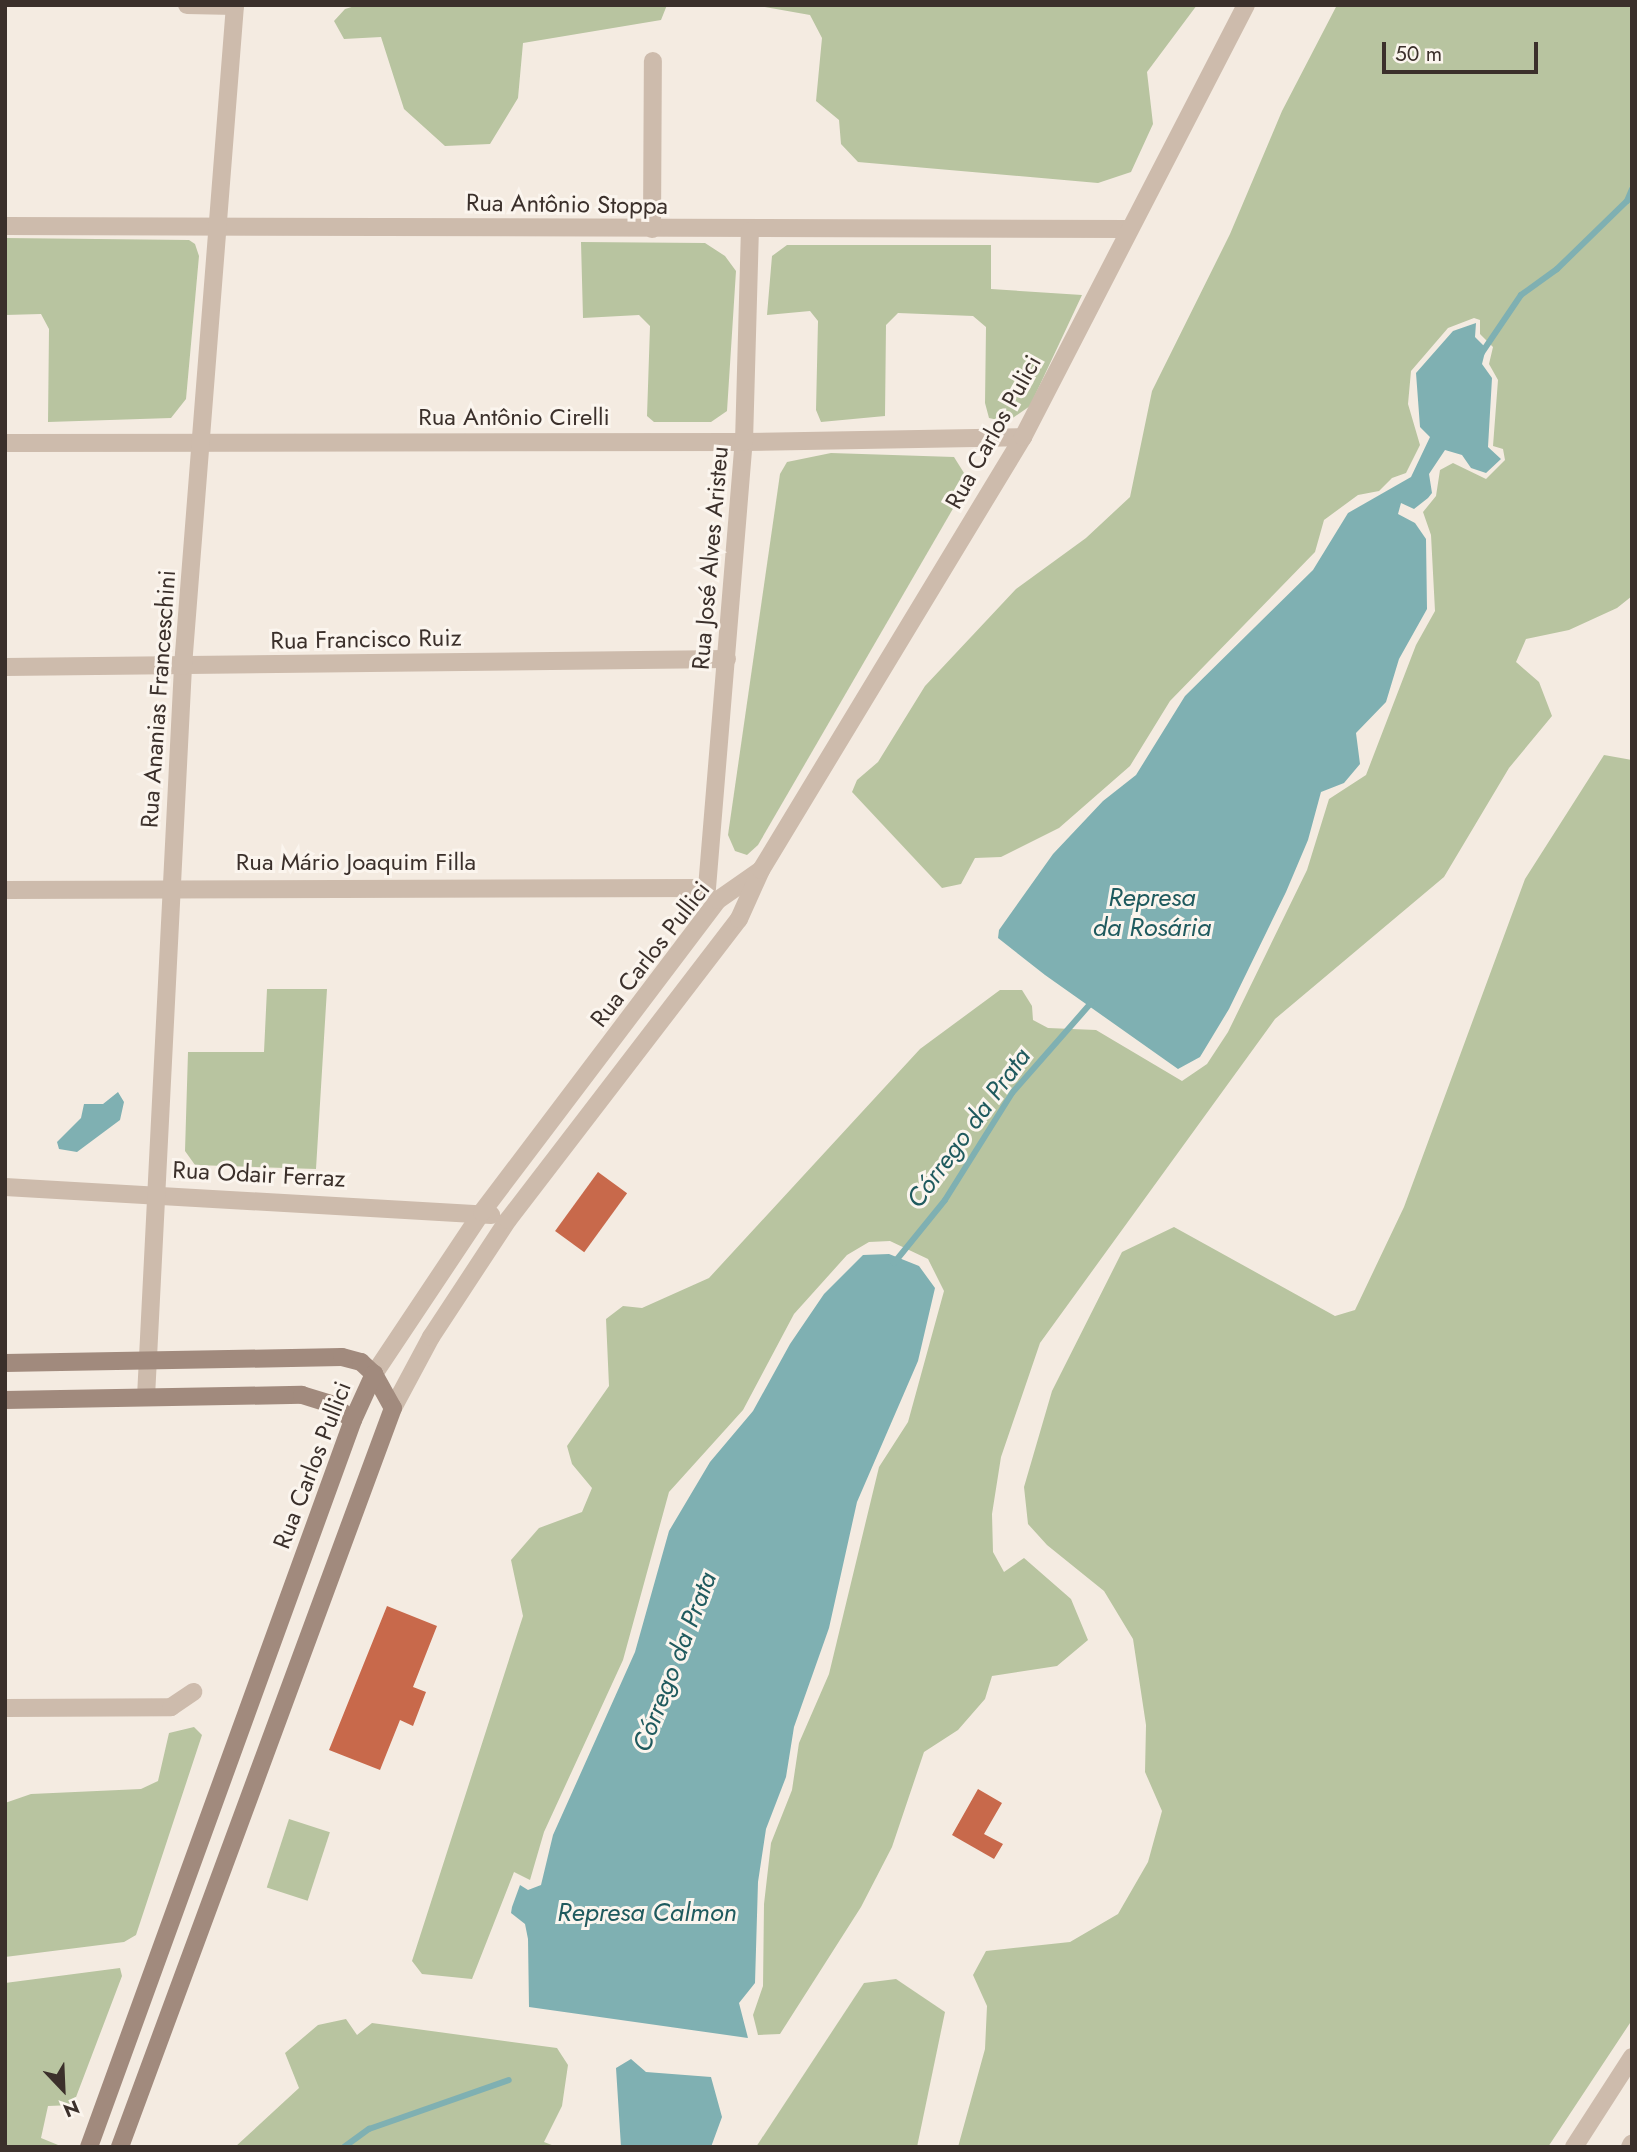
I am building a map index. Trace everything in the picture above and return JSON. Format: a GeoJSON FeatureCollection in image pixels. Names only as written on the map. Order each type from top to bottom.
{"type":"FeatureCollection","features":[{"type":"Feature","properties":{"kind":"main road"},"geometry":{"type":"LineString","coordinates":[[5,1363],[342,1357],[361,1362],[374,1374],[393,1408]]}},
{"type":"Feature","properties":{"kind":"main road","name":"Rua Carlos Pullici"},"geometry":{"type":"LineString","coordinates":[[89,2147],[352,1420],[374,1374]]}},
{"type":"Feature","properties":{"kind":"main road"},"geometry":{"type":"LineString","coordinates":[[5,1400],[302,1395],[331,1404],[352,1420]]}},
{"type":"Feature","properties":{"kind":"main road","name":"Rua Carlos Pullici"},"geometry":{"type":"LineString","coordinates":[[120,2147],[393,1408]]}},
{"type":"Feature","properties":{"kind":"street"},"geometry":{"type":"LineString","coordinates":[[187,5],[235,6]]}},
{"type":"Feature","properties":{"kind":"street","name":"Rua Carlos Pulici"},"geometry":{"type":"LineString","coordinates":[[761,870],[1023,437],[1246,5]]}},
{"type":"Feature","properties":{"kind":"street","name":"Rua Ananias Franceschini"},"geometry":{"type":"LineString","coordinates":[[146,1397],[169,887],[183,666],[203,441],[235,6]]}},
{"type":"Feature","properties":{"kind":"street"},"geometry":{"type":"LineString","coordinates":[[652,229],[653,61]]}},
{"type":"Feature","properties":{"kind":"street","name":"Rua Antônio Stoppa"},"geometry":{"type":"LineString","coordinates":[[5,226],[750,231],[1129,229]]}},
{"type":"Feature","properties":{"kind":"street","name":"Rua José Alves Aristeu"},"geometry":{"type":"LineString","coordinates":[[712,894],[744,442],[750,231]]}},
{"type":"Feature","properties":{"kind":"street","name":"Rua Antônio Cirelli"},"geometry":{"type":"LineString","coordinates":[[5,443],[744,442],[1023,437]]}},
{"type":"Feature","properties":{"kind":"street","name":"Rua Francisco Ruiz"},"geometry":{"type":"LineString","coordinates":[[5,667],[727,659]]}},
{"type":"Feature","properties":{"kind":"street","name":"Rua Carlos Pullici"},"geometry":{"type":"LineString","coordinates":[[374,1374],[482,1212],[712,894],[761,870]]}},
{"type":"Feature","properties":{"kind":"street","name":"Rua Carlos Pullici"},"geometry":{"type":"LineString","coordinates":[[393,1408],[431,1337],[508,1220],[738,919],[761,870]]}},
{"type":"Feature","properties":{"kind":"street","name":"Rua Mário Joaquim Filla"},"geometry":{"type":"LineString","coordinates":[[5,890],[169,887],[712,894]]}},
{"type":"Feature","properties":{"kind":"street"},"geometry":{"type":"LineString","coordinates":[[712,894],[738,919]]}},
{"type":"Feature","properties":{"kind":"street","name":"Rua Odair Ferraz"},"geometry":{"type":"LineString","coordinates":[[5,1187],[154,1192],[482,1212],[508,1220]]}},
{"type":"Feature","properties":{"kind":"street"},"geometry":{"type":"LineString","coordinates":[[5,1708],[171,1707],[193,1692]]}},
{"type":"Feature","properties":{"kind":"street"},"geometry":{"type":"LineString","coordinates":[[1574,2147],[1632,2057]]}},
{"type":"Feature","properties":{"kind":"green space"},"geometry":{"type":"Polygon","coordinates":[[[358,5],[667,5],[661,20],[523,43],[518,98],[490,144],[445,146],[404,109],[381,37],[344,39],[334,21],[345,9],[358,5]]]}},
{"type":"Feature","properties":{"kind":"green space"},"geometry":{"type":"Polygon","coordinates":[[[754,5],[1197,5],[1147,72],[1153,124],[1131,172],[1098,183],[858,162],[841,144],[839,120],[816,101],[822,38],[810,15],[754,5]]]}},
{"type":"Feature","properties":{"kind":"green space"},"geometry":{"type":"Polygon","coordinates":[[[1337,5],[1632,5],[1632,596],[1617,608],[1569,630],[1526,639],[1516,662],[1539,682],[1552,716],[1509,768],[1444,877],[1275,1019],[1040,1343],[1001,1457],[992,1514],[993,1552],[1004,1572],[1024,1558],[1071,1599],[1088,1640],[1057,1666],[992,1676],[985,1699],[958,1730],[924,1752],[892,1847],[861,1907],[780,2034],[758,2035],[753,2015],[763,1986],[764,1904],[771,1843],[792,1790],[799,1743],[829,1674],[879,1467],[908,1422],[944,1291],[928,1259],[890,1241],[869,1242],[847,1255],[794,1314],[743,1410],[669,1492],[623,1660],[544,1832],[530,1880],[514,1872],[472,1979],[422,1974],[412,1961],[523,1616],[511,1560],[539,1528],[582,1512],[592,1488],[572,1464],[567,1446],[609,1386],[606,1319],[623,1306],[642,1308],[709,1278],[920,1049],[1000,990],[1022,990],[1032,1006],[1033,1020],[1048,1028],[1096,1030],[1182,1081],[1207,1064],[1228,1032],[1307,870],[1329,799],[1366,775],[1416,645],[1435,611],[1431,535],[1423,512],[1436,496],[1440,470],[1453,463],[1486,479],[1505,460],[1503,449],[1493,446],[1498,380],[1489,364],[1493,347],[1480,334],[1480,320],[1474,318],[1448,328],[1411,371],[1408,404],[1420,445],[1406,473],[1392,478],[1379,491],[1358,495],[1324,520],[1315,552],[1170,701],[1130,766],[1059,828],[1001,857],[975,858],[961,884],[942,888],[852,792],[857,780],[878,762],[925,686],[1016,589],[1086,538],[1130,497],[1152,391],[1230,234],[1282,111],[1337,5]]]}},
{"type":"Feature","properties":{"kind":"green space"},"geometry":{"type":"Polygon","coordinates":[[[5,238],[189,240],[195,244],[199,256],[186,399],[171,418],[48,422],[49,329],[41,314],[5,315],[5,238]]]}},
{"type":"Feature","properties":{"kind":"green space"},"geometry":{"type":"Polygon","coordinates":[[[581,242],[705,243],[725,256],[736,271],[727,411],[711,422],[654,422],[647,416],[650,326],[639,315],[583,318],[581,242]]]}},
{"type":"Feature","properties":{"kind":"green space"},"geometry":{"type":"Polygon","coordinates":[[[787,245],[991,245],[991,289],[1082,295],[1030,406],[1007,422],[989,418],[985,403],[986,327],[973,316],[898,313],[886,325],[885,416],[821,422],[816,410],[818,321],[810,311],[767,315],[772,256],[787,245]]]}},
{"type":"Feature","properties":{"kind":"green space"},"geometry":{"type":"Polygon","coordinates":[[[831,453],[954,457],[969,481],[758,845],[747,855],[735,851],[728,835],[780,474],[787,462],[831,453]]]}},
{"type":"Feature","properties":{"kind":"green space"},"geometry":{"type":"Polygon","coordinates":[[[1604,755],[1632,760],[1632,2020],[1548,2147],[958,2147],[985,2049],[987,2006],[973,1975],[986,1951],[1070,1942],[1118,1914],[1148,1862],[1162,1811],[1145,1772],[1146,1725],[1133,1639],[1104,1591],[1047,1545],[1028,1524],[1024,1487],[1052,1391],[1122,1252],[1174,1227],[1335,1316],[1355,1310],[1404,1207],[1525,879],[1604,755]]]}},
{"type":"Feature","properties":{"kind":"green space"},"geometry":{"type":"Polygon","coordinates":[[[267,989],[327,989],[316,1169],[195,1165],[185,1151],[188,1052],[264,1052],[267,989]]]}},
{"type":"Feature","properties":{"kind":"green space"},"geometry":{"type":"Polygon","coordinates":[[[194,1727],[202,1735],[136,1935],[124,1942],[5,1957],[5,1803],[31,1794],[141,1789],[158,1781],[169,1733],[194,1727]]]}},
{"type":"Feature","properties":{"kind":"green space"},"geometry":{"type":"Polygon","coordinates":[[[289,1819],[330,1832],[308,1901],[267,1887],[289,1819]]]}},
{"type":"Feature","properties":{"kind":"green space"},"geometry":{"type":"Polygon","coordinates":[[[120,1968],[122,1976],[73,2105],[48,2106],[41,2138],[63,2147],[5,2147],[5,1983],[120,1968]]]}},
{"type":"Feature","properties":{"kind":"green space"},"geometry":{"type":"Polygon","coordinates":[[[896,1979],[945,2012],[917,2147],[756,2147],[864,1983],[896,1979]]]}},
{"type":"Feature","properties":{"kind":"green space"},"geometry":{"type":"Polygon","coordinates":[[[346,2019],[357,2035],[372,2023],[557,2048],[568,2065],[562,2106],[544,2142],[557,2147],[235,2147],[299,2088],[285,2053],[318,2025],[346,2019]]]}},
{"type":"Feature","properties":{"kind":"water","name":"Represa da Rosária"},"geometry":{"type":"Polygon","coordinates":[[[1476,323],[1475,337],[1486,348],[1482,364],[1492,378],[1488,447],[1501,459],[1486,473],[1471,468],[1462,455],[1445,450],[1429,474],[1432,493],[1428,498],[1414,509],[1401,503],[1398,514],[1415,523],[1426,539],[1427,609],[1399,659],[1386,702],[1356,733],[1360,764],[1344,783],[1321,792],[1308,840],[1286,892],[1229,1009],[1200,1057],[1178,1069],[1045,975],[998,938],[999,930],[1053,854],[1103,801],[1136,775],[1185,696],[1313,570],[1348,513],[1411,477],[1430,437],[1420,427],[1416,373],[1453,331],[1476,323]]]}},
{"type":"Feature","properties":{"kind":"water"},"geometry":{"type":"Polygon","coordinates":[[[118,1092],[124,1102],[120,1120],[77,1152],[59,1149],[57,1142],[81,1118],[84,1104],[103,1104],[118,1092]]]}},
{"type":"Feature","properties":{"kind":"water","name":"Represa Calmon"},"geometry":{"type":"Polygon","coordinates":[[[889,1254],[919,1266],[935,1288],[918,1361],[857,1502],[829,1628],[794,1727],[786,1777],[766,1829],[758,1882],[755,1983],[739,2003],[748,2038],[529,2007],[528,1939],[525,1924],[511,1913],[512,1907],[520,1885],[528,1890],[541,1885],[553,1835],[635,1652],[669,1531],[710,1462],[753,1411],[790,1344],[824,1294],[863,1255],[889,1254]]]}},
{"type":"Feature","properties":{"kind":"water"},"geometry":{"type":"Polygon","coordinates":[[[631,2059],[646,2072],[711,2077],[722,2117],[711,2147],[621,2147],[616,2068],[631,2059]]]}},
{"type":"Feature","properties":{"kind":"building"},"geometry":{"type":"Polygon","coordinates":[[[598,1172],[627,1193],[584,1252],[555,1231],[598,1172]]]}},
{"type":"Feature","properties":{"kind":"building"},"geometry":{"type":"Polygon","coordinates":[[[387,1606],[437,1626],[413,1687],[426,1692],[413,1726],[400,1720],[380,1770],[329,1750],[387,1606]]]}},
{"type":"Feature","properties":{"kind":"building"},"geometry":{"type":"Polygon","coordinates":[[[978,1789],[1002,1803],[984,1834],[1003,1844],[994,1859],[952,1835],[978,1789]]]}},
{"type":"Feature","properties":{"kind":"waterway","name":"Córrego da Prata"},"geometry":{"type":"LineString","coordinates":[[1481,354],[1521,295],[1557,269],[1627,201],[1632,189]]}},
{"type":"Feature","properties":{"kind":"waterway","name":"Córrego da Prata"},"geometry":{"type":"LineString","coordinates":[[894,1263],[945,1200],[1012,1093],[1092,1002]]}},
{"type":"Feature","properties":{"kind":"waterway","name":"Córrego da Prata"},"geometry":{"type":"LineString","coordinates":[[344,2147],[369,2129],[509,2080]]}}]}
